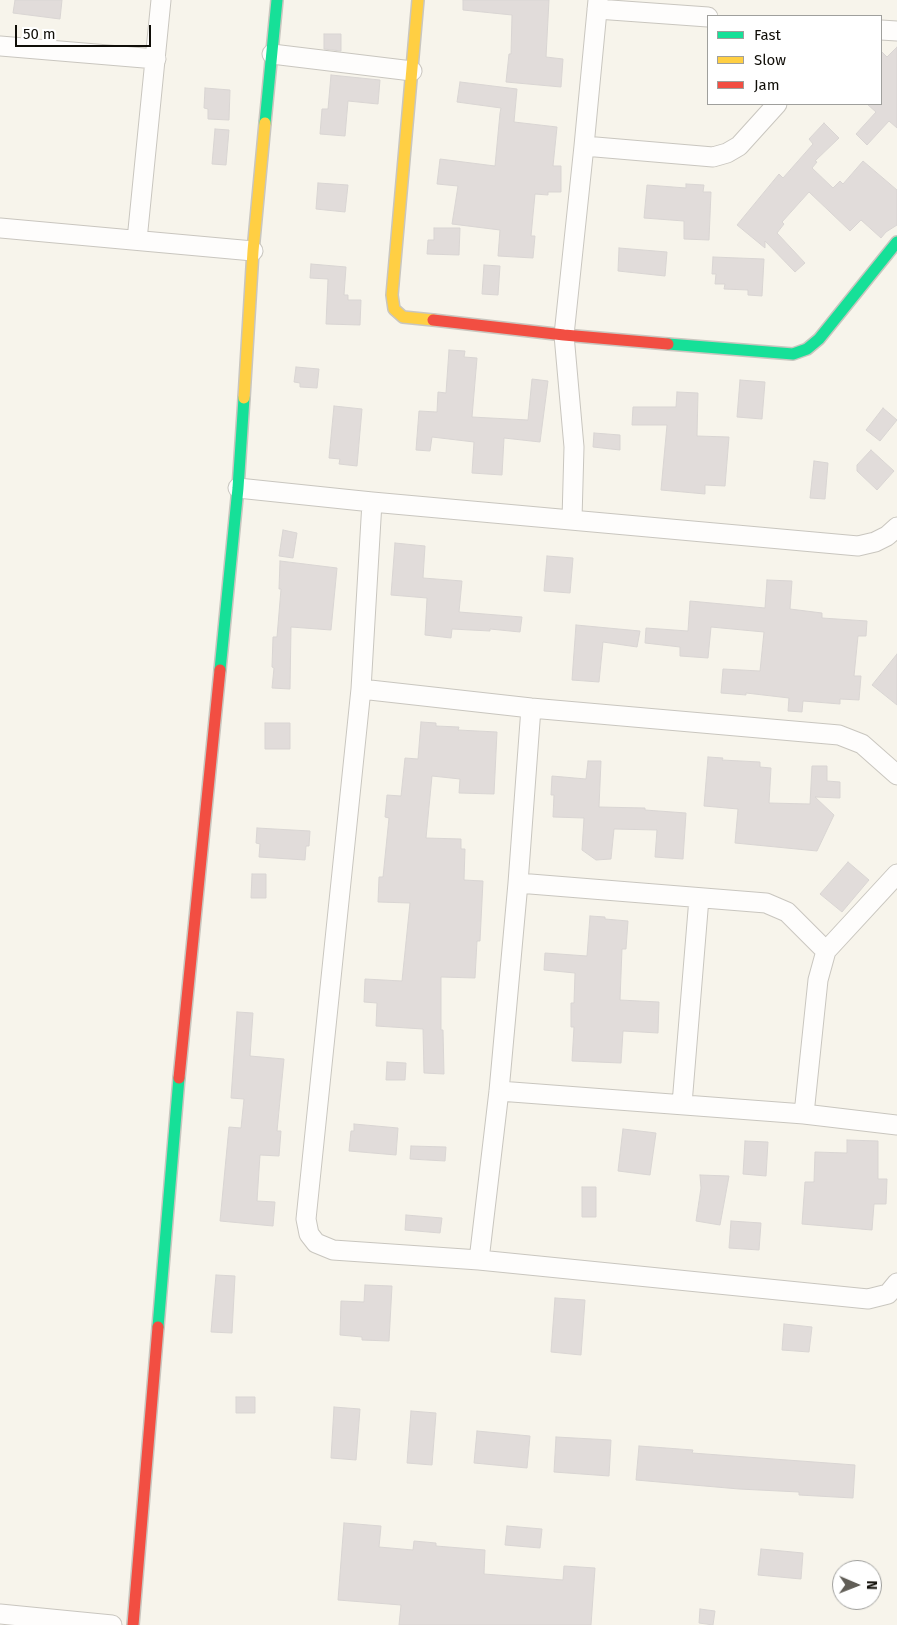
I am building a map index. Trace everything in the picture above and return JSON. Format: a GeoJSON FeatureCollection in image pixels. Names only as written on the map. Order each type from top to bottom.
{"type":"FeatureCollection","features":[{"type":"Feature","properties":{"kind":"street"},"geometry":{"type":"LineString","coordinates":[[137,240],[161,0]]}},
{"type":"Feature","properties":{"kind":"street"},"geometry":{"type":"LineString","coordinates":[[133,1625],[183,1035],[238,488],[253,251],[277,0]]}},
{"type":"Feature","properties":{"kind":"street"},"geometry":{"type":"LineString","coordinates":[[418,0],[392,295],[394,309],[403,317],[564,335],[794,354],[807,349],[819,339],[897,242]]}},
{"type":"Feature","properties":{"kind":"street"},"geometry":{"type":"LineString","coordinates":[[572,519],[574,447],[564,335],[598,4],[707,17]]}},
{"type":"Feature","properties":{"kind":"street"},"geometry":{"type":"LineString","coordinates":[[882,30],[897,31]]}},
{"type":"Feature","properties":{"kind":"street"},"geometry":{"type":"LineString","coordinates":[[0,46],[156,59]]}},
{"type":"Feature","properties":{"kind":"street"},"geometry":{"type":"LineString","coordinates":[[272,54],[412,71]]}},
{"type":"Feature","properties":{"kind":"street"},"geometry":{"type":"LineString","coordinates":[[584,146],[713,157],[727,153],[739,146],[776,105]]}},
{"type":"Feature","properties":{"kind":"street"},"geometry":{"type":"LineString","coordinates":[[0,228],[253,251]]}},
{"type":"Feature","properties":{"kind":"street"},"geometry":{"type":"LineString","coordinates":[[238,488],[858,546],[875,542],[887,536],[897,527]]}},
{"type":"Feature","properties":{"kind":"street"},"geometry":{"type":"LineString","coordinates":[[372,502],[360,689],[306,1219],[309,1234],[316,1243],[333,1250],[480,1260],[868,1299],[888,1294],[897,1283]]}},
{"type":"Feature","properties":{"kind":"street"},"geometry":{"type":"LineString","coordinates":[[360,689],[531,708],[839,735],[862,744],[897,775]]}},
{"type":"Feature","properties":{"kind":"street"},"geometry":{"type":"LineString","coordinates":[[480,1260],[499,1091],[518,883],[531,708]]}},
{"type":"Feature","properties":{"kind":"street"},"geometry":{"type":"LineString","coordinates":[[804,1114],[818,980],[826,951],[897,874]]}},
{"type":"Feature","properties":{"kind":"street"},"geometry":{"type":"LineString","coordinates":[[518,883],[766,903],[787,912],[826,951]]}},
{"type":"Feature","properties":{"kind":"street"},"geometry":{"type":"LineString","coordinates":[[682,1104],[699,898]]}},
{"type":"Feature","properties":{"kind":"street"},"geometry":{"type":"LineString","coordinates":[[499,1091],[804,1114],[897,1126]]}},
{"type":"Feature","properties":{"kind":"street"},"geometry":{"type":"LineString","coordinates":[[0,1614],[112,1625]]}},
{"type":"Feature","properties":{"kind":"building"},"geometry":{"type":"Polygon","coordinates":[[[15,0],[62,0],[60,19],[13,13],[15,0]]]}},
{"type":"Feature","properties":{"kind":"building"},"geometry":{"type":"Polygon","coordinates":[[[463,0],[549,0],[546,57],[563,59],[561,87],[506,82],[509,54],[511,54],[512,15],[463,10],[463,0]]]}},
{"type":"Feature","properties":{"kind":"building"},"geometry":{"type":"Polygon","coordinates":[[[324,34],[341,34],[341,51],[324,49],[324,34]]]}},
{"type":"Feature","properties":{"kind":"building"},"geometry":{"type":"Polygon","coordinates":[[[897,47],[897,128],[889,121],[867,145],[856,134],[876,112],[868,105],[882,105],[882,52],[887,57],[897,47]]]}},
{"type":"Feature","properties":{"kind":"building"},"geometry":{"type":"Polygon","coordinates":[[[331,75],[380,80],[378,104],[348,101],[345,136],[320,134],[322,109],[328,109],[331,75]]]}},
{"type":"Feature","properties":{"kind":"building"},"geometry":{"type":"Polygon","coordinates":[[[460,82],[517,89],[514,122],[557,127],[553,166],[561,166],[561,192],[548,192],[548,195],[535,194],[531,236],[535,236],[533,258],[498,256],[500,230],[452,224],[458,186],[437,184],[440,159],[495,166],[501,108],[457,102],[460,82]]]}},
{"type":"Feature","properties":{"kind":"building"},"geometry":{"type":"Polygon","coordinates":[[[205,88],[230,90],[229,120],[208,119],[208,109],[204,108],[205,88]]]}},
{"type":"Feature","properties":{"kind":"building"},"geometry":{"type":"Polygon","coordinates":[[[824,123],[839,138],[815,161],[817,162],[812,168],[833,188],[840,181],[843,184],[863,161],[897,190],[897,225],[886,232],[881,238],[861,220],[850,231],[809,192],[782,222],[784,224],[777,233],[805,263],[795,272],[765,241],[765,248],[737,225],[779,174],[783,178],[813,144],[809,139],[824,123]]]}},
{"type":"Feature","properties":{"kind":"building"},"geometry":{"type":"Polygon","coordinates":[[[215,129],[229,130],[226,165],[212,164],[215,129]]]}},
{"type":"Feature","properties":{"kind":"building"},"geometry":{"type":"Polygon","coordinates":[[[318,183],[348,185],[345,212],[316,209],[318,183]]]}},
{"type":"Feature","properties":{"kind":"building"},"geometry":{"type":"Polygon","coordinates":[[[686,184],[704,185],[703,192],[711,192],[709,240],[684,239],[684,221],[644,218],[647,185],[686,188],[686,184]]]}},
{"type":"Feature","properties":{"kind":"building"},"geometry":{"type":"Polygon","coordinates":[[[434,228],[460,228],[459,255],[427,254],[428,240],[434,240],[434,228]]]}},
{"type":"Feature","properties":{"kind":"building"},"geometry":{"type":"Polygon","coordinates":[[[619,248],[667,252],[665,276],[618,271],[619,248]]]}},
{"type":"Feature","properties":{"kind":"building"},"geometry":{"type":"Polygon","coordinates":[[[713,257],[764,259],[762,296],[748,295],[748,290],[724,289],[725,284],[715,284],[716,274],[712,274],[713,257]]]}},
{"type":"Feature","properties":{"kind":"building"},"geometry":{"type":"Polygon","coordinates":[[[311,264],[346,267],[344,295],[348,295],[348,300],[361,300],[360,325],[326,324],[328,279],[310,278],[311,264]]]}},
{"type":"Feature","properties":{"kind":"building"},"geometry":{"type":"Polygon","coordinates":[[[484,265],[500,266],[498,295],[482,294],[484,265]]]}},
{"type":"Feature","properties":{"kind":"building"},"geometry":{"type":"Polygon","coordinates":[[[449,350],[465,351],[464,357],[477,358],[472,417],[528,420],[532,379],[548,381],[540,442],[504,438],[502,475],[472,473],[474,442],[432,437],[430,451],[416,450],[419,411],[437,412],[438,392],[446,393],[449,350]]]}},
{"type":"Feature","properties":{"kind":"building"},"geometry":{"type":"Polygon","coordinates":[[[296,367],[319,369],[317,388],[300,387],[300,383],[294,382],[296,367]]]}},
{"type":"Feature","properties":{"kind":"building"},"geometry":{"type":"Polygon","coordinates":[[[740,380],[765,382],[762,419],[737,417],[740,380]]]}},
{"type":"Feature","properties":{"kind":"building"},"geometry":{"type":"Polygon","coordinates":[[[677,392],[698,393],[697,436],[729,437],[725,486],[705,485],[705,494],[661,490],[667,425],[632,425],[633,407],[676,407],[677,392]]]}},
{"type":"Feature","properties":{"kind":"building"},"geometry":{"type":"Polygon","coordinates":[[[334,406],[362,409],[357,466],[339,464],[340,459],[329,458],[334,406]]]}},
{"type":"Feature","properties":{"kind":"building"},"geometry":{"type":"Polygon","coordinates":[[[883,408],[897,420],[880,441],[866,430],[883,408]]]}},
{"type":"Feature","properties":{"kind":"building"},"geometry":{"type":"Polygon","coordinates":[[[594,433],[620,435],[620,450],[593,447],[594,433]]]}},
{"type":"Feature","properties":{"kind":"building"},"geometry":{"type":"Polygon","coordinates":[[[871,450],[894,471],[877,490],[857,471],[857,465],[871,450]]]}},
{"type":"Feature","properties":{"kind":"building"},"geometry":{"type":"Polygon","coordinates":[[[814,461],[828,463],[825,499],[810,498],[814,461]]]}},
{"type":"Feature","properties":{"kind":"building"},"geometry":{"type":"Polygon","coordinates":[[[283,530],[297,533],[293,558],[279,556],[283,530]]]}},
{"type":"Feature","properties":{"kind":"building"},"geometry":{"type":"Polygon","coordinates":[[[395,543],[425,546],[423,578],[462,581],[459,612],[522,617],[520,632],[490,629],[490,631],[452,629],[451,638],[425,635],[427,598],[391,595],[395,543]]]}},
{"type":"Feature","properties":{"kind":"building"},"geometry":{"type":"Polygon","coordinates":[[[547,556],[573,558],[570,593],[544,591],[547,556]]]}},
{"type":"Feature","properties":{"kind":"building"},"geometry":{"type":"Polygon","coordinates":[[[280,561],[337,568],[331,630],[291,627],[290,689],[272,688],[274,668],[272,667],[273,637],[277,637],[281,589],[279,589],[280,561]]]}},
{"type":"Feature","properties":{"kind":"building"},"geometry":{"type":"Polygon","coordinates":[[[767,580],[792,581],[790,609],[822,613],[822,618],[867,621],[866,636],[858,636],[854,676],[861,676],[859,700],[840,699],[840,704],[803,701],[802,712],[788,711],[789,698],[746,693],[746,695],[721,693],[723,669],[760,671],[764,632],[711,627],[708,658],[680,656],[680,647],[645,643],[646,628],[688,631],[690,601],[765,608],[767,580]]]}},
{"type":"Feature","properties":{"kind":"building"},"geometry":{"type":"Polygon","coordinates":[[[576,625],[640,631],[637,647],[603,642],[599,682],[572,680],[576,625]]]}},
{"type":"Feature","properties":{"kind":"building"},"geometry":{"type":"Polygon","coordinates":[[[897,654],[897,705],[872,685],[897,654]]]}},
{"type":"Feature","properties":{"kind":"building"},"geometry":{"type":"Polygon","coordinates":[[[421,722],[436,723],[436,726],[459,727],[458,730],[497,732],[494,794],[459,793],[460,779],[432,776],[426,838],[461,839],[461,849],[465,849],[464,880],[483,881],[480,941],[477,941],[475,978],[441,977],[441,1030],[443,1030],[444,1074],[424,1073],[423,1029],[376,1026],[377,1003],[364,1002],[365,979],[402,981],[410,903],[378,902],[379,877],[383,877],[389,818],[385,817],[387,795],[401,796],[405,758],[418,759],[421,722]]]}},
{"type":"Feature","properties":{"kind":"building"},"geometry":{"type":"Polygon","coordinates":[[[265,723],[290,723],[290,749],[265,749],[265,723]]]}},
{"type":"Feature","properties":{"kind":"building"},"geometry":{"type":"Polygon","coordinates":[[[708,757],[723,758],[722,760],[760,762],[760,767],[771,768],[769,803],[810,804],[812,766],[827,766],[827,781],[840,782],[840,798],[815,797],[834,815],[817,851],[735,843],[738,809],[704,806],[708,757]]]}},
{"type":"Feature","properties":{"kind":"building"},"geometry":{"type":"Polygon","coordinates":[[[588,761],[601,761],[599,807],[645,808],[645,810],[686,813],[683,859],[655,857],[657,830],[614,829],[611,859],[596,860],[582,850],[584,818],[553,817],[554,795],[551,795],[552,776],[586,779],[588,761]]]}},
{"type":"Feature","properties":{"kind":"building"},"geometry":{"type":"Polygon","coordinates":[[[257,828],[310,831],[309,846],[306,846],[305,860],[259,857],[260,844],[256,843],[257,828]]]}},
{"type":"Feature","properties":{"kind":"building"},"geometry":{"type":"Polygon","coordinates":[[[848,862],[869,880],[842,912],[820,894],[848,862]]]}},
{"type":"Feature","properties":{"kind":"building"},"geometry":{"type":"Polygon","coordinates":[[[252,874],[266,874],[266,898],[251,898],[252,874]]]}},
{"type":"Feature","properties":{"kind":"building"},"geometry":{"type":"Polygon","coordinates":[[[590,916],[628,921],[626,949],[622,949],[620,1000],[659,1002],[658,1033],[623,1031],[621,1063],[572,1061],[574,1027],[571,1027],[571,1003],[574,1003],[575,973],[544,970],[545,953],[587,956],[590,916]]]}},
{"type":"Feature","properties":{"kind":"building"},"geometry":{"type":"Polygon","coordinates":[[[237,1012],[253,1013],[250,1056],[284,1059],[277,1131],[281,1131],[279,1156],[260,1155],[257,1201],[275,1202],[273,1226],[220,1221],[229,1127],[241,1128],[244,1099],[231,1098],[237,1012]]]}},
{"type":"Feature","properties":{"kind":"building"},"geometry":{"type":"Polygon","coordinates":[[[387,1062],[406,1063],[405,1080],[386,1080],[387,1062]]]}},
{"type":"Feature","properties":{"kind":"building"},"geometry":{"type":"Polygon","coordinates":[[[354,1124],[398,1128],[396,1155],[349,1151],[351,1131],[354,1131],[354,1124]]]}},
{"type":"Feature","properties":{"kind":"building"},"geometry":{"type":"Polygon","coordinates":[[[623,1129],[656,1133],[650,1175],[618,1171],[623,1129]]]}},
{"type":"Feature","properties":{"kind":"building"},"geometry":{"type":"Polygon","coordinates":[[[847,1140],[878,1141],[878,1179],[887,1179],[886,1204],[874,1204],[872,1230],[802,1224],[805,1182],[814,1182],[815,1152],[847,1153],[847,1140]]]}},
{"type":"Feature","properties":{"kind":"building"},"geometry":{"type":"Polygon","coordinates":[[[745,1141],[768,1142],[766,1176],[743,1174],[745,1141]]]}},
{"type":"Feature","properties":{"kind":"building"},"geometry":{"type":"Polygon","coordinates":[[[411,1146],[446,1147],[445,1161],[410,1159],[411,1146]]]}},
{"type":"Feature","properties":{"kind":"building"},"geometry":{"type":"Polygon","coordinates":[[[700,1175],[729,1176],[720,1225],[696,1221],[701,1188],[700,1175]]]}},
{"type":"Feature","properties":{"kind":"building"},"geometry":{"type":"Polygon","coordinates":[[[582,1187],[596,1187],[596,1217],[582,1217],[582,1187]]]}},
{"type":"Feature","properties":{"kind":"building"},"geometry":{"type":"Polygon","coordinates":[[[406,1215],[442,1218],[440,1233],[405,1230],[406,1215]]]}},
{"type":"Feature","properties":{"kind":"building"},"geometry":{"type":"Polygon","coordinates":[[[731,1221],[761,1223],[759,1250],[729,1248],[731,1221]]]}},
{"type":"Feature","properties":{"kind":"building"},"geometry":{"type":"Polygon","coordinates":[[[216,1275],[235,1276],[232,1333],[211,1332],[216,1275]]]}},
{"type":"Feature","properties":{"kind":"building"},"geometry":{"type":"Polygon","coordinates":[[[365,1285],[392,1286],[389,1341],[362,1340],[362,1337],[340,1335],[341,1301],[364,1302],[365,1285]]]}},
{"type":"Feature","properties":{"kind":"building"},"geometry":{"type":"Polygon","coordinates":[[[555,1298],[585,1300],[581,1355],[551,1352],[555,1298]]]}},
{"type":"Feature","properties":{"kind":"building"},"geometry":{"type":"Polygon","coordinates":[[[784,1324],[812,1327],[809,1352],[782,1350],[784,1324]]]}},
{"type":"Feature","properties":{"kind":"building"},"geometry":{"type":"Polygon","coordinates":[[[236,1397],[255,1397],[255,1413],[236,1413],[236,1397]]]}},
{"type":"Feature","properties":{"kind":"building"},"geometry":{"type":"Polygon","coordinates":[[[334,1407],[360,1409],[356,1460],[331,1458],[334,1407]]]}},
{"type":"Feature","properties":{"kind":"building"},"geometry":{"type":"Polygon","coordinates":[[[411,1411],[436,1413],[432,1465],[407,1463],[411,1411]]]}},
{"type":"Feature","properties":{"kind":"building"},"geometry":{"type":"Polygon","coordinates":[[[477,1431],[530,1436],[527,1468],[474,1463],[477,1431]]]}},
{"type":"Feature","properties":{"kind":"building"},"geometry":{"type":"Polygon","coordinates":[[[556,1437],[611,1440],[609,1476],[554,1472],[556,1437]]]}},
{"type":"Feature","properties":{"kind":"building"},"geometry":{"type":"Polygon","coordinates":[[[639,1446],[693,1450],[692,1453],[855,1465],[853,1498],[799,1495],[799,1492],[636,1480],[639,1446]]]}},
{"type":"Feature","properties":{"kind":"building"},"geometry":{"type":"Polygon","coordinates":[[[344,1523],[381,1526],[379,1547],[413,1550],[414,1541],[436,1543],[436,1546],[485,1550],[484,1574],[563,1580],[564,1566],[595,1568],[591,1625],[399,1625],[401,1605],[338,1600],[344,1523]]]}},
{"type":"Feature","properties":{"kind":"building"},"geometry":{"type":"Polygon","coordinates":[[[507,1526],[542,1529],[540,1548],[505,1545],[507,1526]]]}},
{"type":"Feature","properties":{"kind":"building"},"geometry":{"type":"Polygon","coordinates":[[[761,1549],[803,1553],[801,1579],[758,1575],[761,1549]]]}},
{"type":"Feature","properties":{"kind":"building"},"geometry":{"type":"Polygon","coordinates":[[[700,1609],[715,1611],[713,1625],[699,1623],[700,1609]]]}},
{"type":"Feature","properties":{"kind":"traffic: fast"},"geometry":{"type":"LineString","coordinates":[[265,123],[277,0]]}},
{"type":"Feature","properties":{"kind":"traffic: fast"},"geometry":{"type":"LineString","coordinates":[[668,344],[793,354],[807,349],[819,339],[897,242]]}},
{"type":"Feature","properties":{"kind":"traffic: fast"},"geometry":{"type":"LineString","coordinates":[[220,670],[238,488],[244,398]]}},
{"type":"Feature","properties":{"kind":"traffic: fast"},"geometry":{"type":"LineString","coordinates":[[158,1327],[179,1078]]}},
{"type":"Feature","properties":{"kind":"traffic: slow"},"geometry":{"type":"LineString","coordinates":[[418,0],[392,295],[394,309],[403,317],[433,320]]}},
{"type":"Feature","properties":{"kind":"traffic: slow"},"geometry":{"type":"LineString","coordinates":[[244,398],[253,251],[265,123]]}},
{"type":"Feature","properties":{"kind":"traffic: jam"},"geometry":{"type":"LineString","coordinates":[[433,320],[564,335],[668,344]]}},
{"type":"Feature","properties":{"kind":"traffic: jam"},"geometry":{"type":"LineString","coordinates":[[179,1078],[220,670]]}},
{"type":"Feature","properties":{"kind":"traffic: jam"},"geometry":{"type":"LineString","coordinates":[[133,1625],[158,1327]]}}]}
